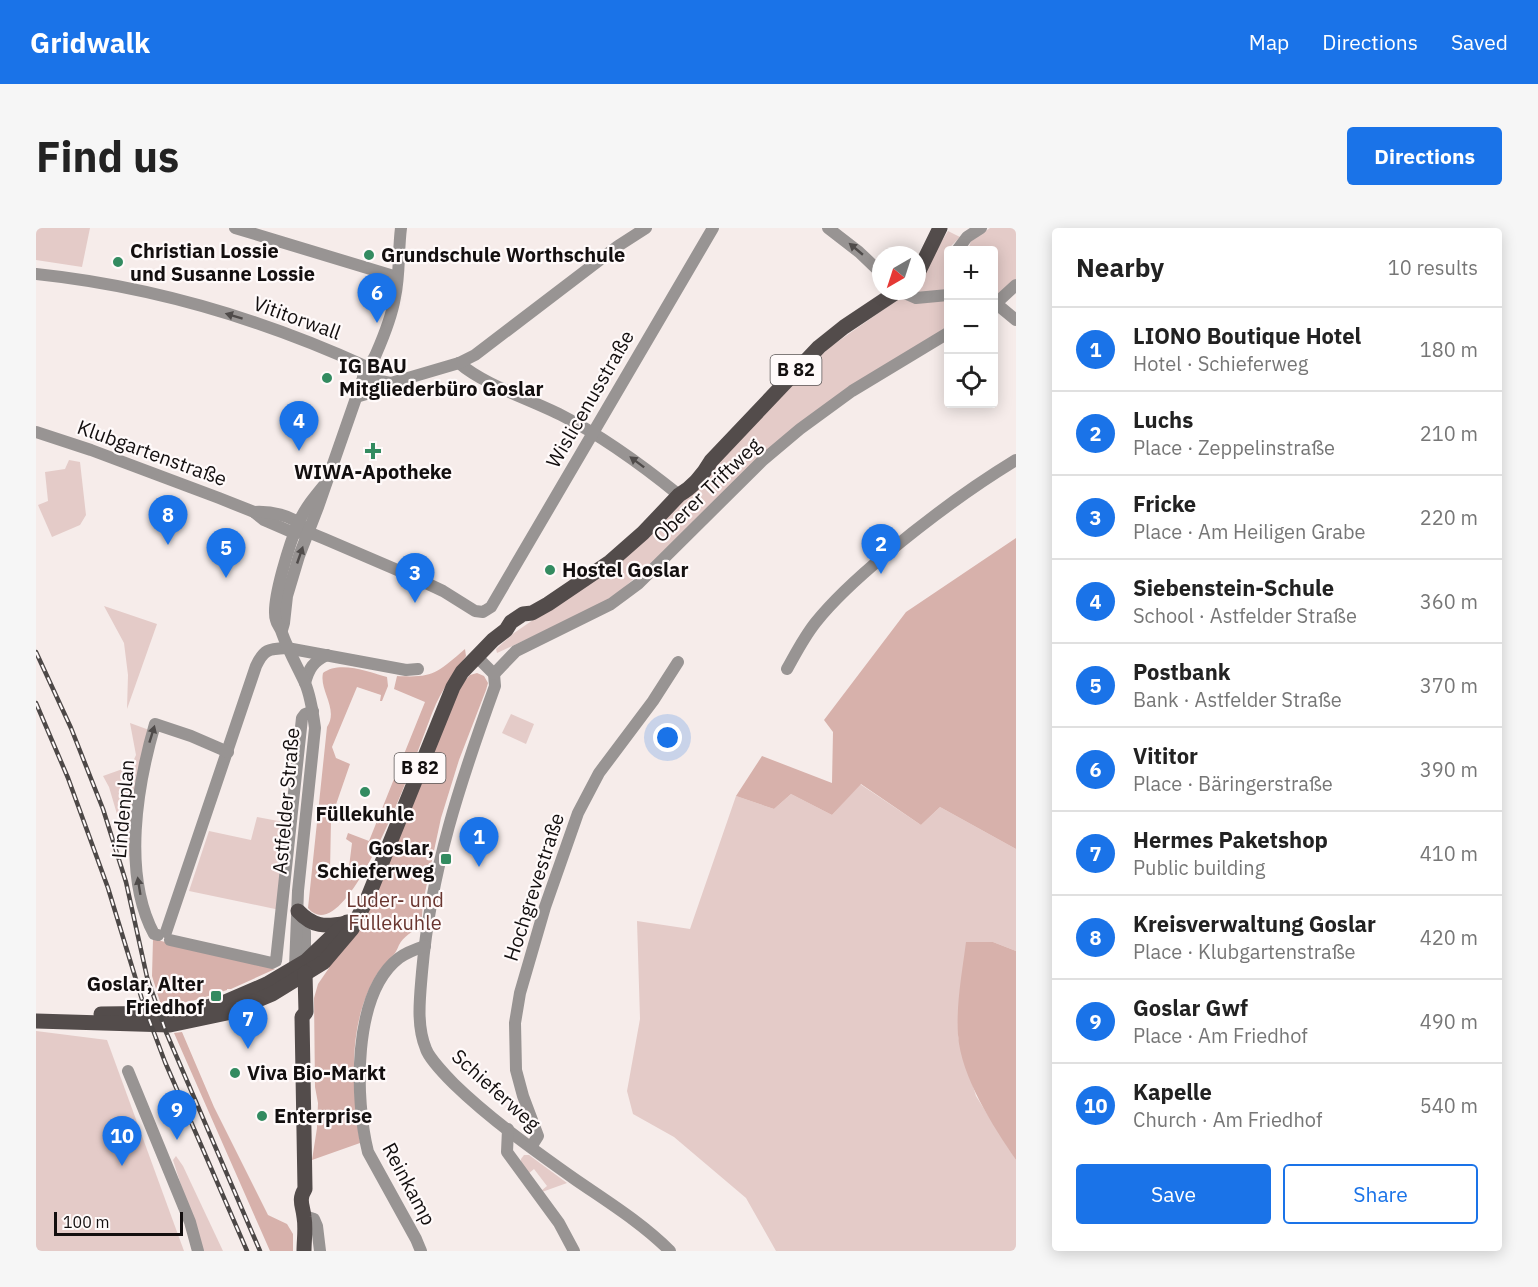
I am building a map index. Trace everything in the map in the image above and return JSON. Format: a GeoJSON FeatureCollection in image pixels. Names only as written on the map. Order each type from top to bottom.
{"type":"FeatureCollection","features":[{"type":"Feature","properties":{"kind":"main road"},"geometry":{"type":"LineString","coordinates":[[926,251],[940,228]]}},
{"type":"Feature","properties":{"kind":"main road","name":"B 82"},"geometry":{"type":"LineString","coordinates":[[300,970],[324,962],[352,929],[451,694],[477,657],[506,630],[520,625],[532,613],[610,562],[643,533],[679,495],[683,485],[700,466],[711,461],[819,347],[844,327],[885,300]]}},
{"type":"Feature","properties":{"kind":"main road","name":"B 82"},"geometry":{"type":"LineString","coordinates":[[300,970],[360,910]]}},
{"type":"Feature","properties":{"kind":"main road"},"geometry":{"type":"LineString","coordinates":[[298,911],[318,925],[346,923]]}},
{"type":"Feature","properties":{"kind":"main road"},"geometry":{"type":"LineString","coordinates":[[36,1011],[85,1014],[181,1013],[224,1003],[300,970]]}},
{"type":"Feature","properties":{"kind":"main road"},"geometry":{"type":"LineString","coordinates":[[36,1021],[183,1024],[227,1013],[273,994],[300,970]]}},
{"type":"Feature","properties":{"kind":"main road","name":"Astfelder Straße"},"geometry":{"type":"LineString","coordinates":[[300,970],[306,1012],[302,1017],[304,1189],[309,1199],[304,1216],[304,1251]]}},
{"type":"Feature","properties":{"kind":"street"},"geometry":{"type":"LineString","coordinates":[[238,228],[397,277]]}},
{"type":"Feature","properties":{"kind":"street","name":"Astfelder Straße"},"geometry":{"type":"LineString","coordinates":[[282,630],[287,596],[365,372],[367,356],[383,332],[395,297],[401,228]]}},
{"type":"Feature","properties":{"kind":"street"},"geometry":{"type":"LineString","coordinates":[[356,397],[380,390],[391,383],[459,363],[493,342],[618,246],[646,228]]}},
{"type":"Feature","properties":{"kind":"street","name":"Wislicenusstraße"},"geometry":{"type":"LineString","coordinates":[[308,532],[426,583],[475,611],[488,610],[713,228]]}},
{"type":"Feature","properties":{"kind":"street"},"geometry":{"type":"LineString","coordinates":[[828,228],[872,264]]}},
{"type":"Feature","properties":{"kind":"street"},"geometry":{"type":"LineString","coordinates":[[960,246],[967,237],[981,228]]}},
{"type":"Feature","properties":{"kind":"street","name":"Vititorwall"},"geometry":{"type":"LineString","coordinates":[[36,274],[94,282],[193,303],[280,330],[391,383]]}},
{"type":"Feature","properties":{"kind":"street"},"geometry":{"type":"LineString","coordinates":[[998,301],[1016,285]]}},
{"type":"Feature","properties":{"kind":"street"},"geometry":{"type":"LineString","coordinates":[[926,297],[944,295]]}},
{"type":"Feature","properties":{"kind":"street"},"geometry":{"type":"LineString","coordinates":[[998,307],[1016,320]]}},
{"type":"Feature","properties":{"kind":"street","name":"Oberer Triftweg"},"geometry":{"type":"LineString","coordinates":[[494,674],[516,651],[611,604],[638,584],[755,468],[800,429],[852,391],[944,335]]}},
{"type":"Feature","properties":{"kind":"street"},"geometry":{"type":"LineString","coordinates":[[459,363],[471,374],[593,432],[622,451],[679,495]]}},
{"type":"Feature","properties":{"kind":"street","name":"Klubgartenstraße"},"geometry":{"type":"LineString","coordinates":[[36,432],[91,450],[254,512],[269,511],[297,528]]}},
{"type":"Feature","properties":{"kind":"street"},"geometry":{"type":"LineString","coordinates":[[787,669],[816,622],[832,603],[870,568],[917,528],[1016,460]]}},
{"type":"Feature","properties":{"kind":"street","name":"Astfelder Straße"},"geometry":{"type":"LineString","coordinates":[[300,970],[305,932],[298,911],[300,874],[315,728],[305,683],[287,648],[282,630],[275,620],[276,599],[297,528],[309,505],[325,484]]}},
{"type":"Feature","properties":{"kind":"street"},"geometry":{"type":"LineString","coordinates":[[297,528],[308,532]]}},
{"type":"Feature","properties":{"kind":"street"},"geometry":{"type":"LineString","coordinates":[[313,711],[302,718],[276,961],[272,963],[232,956],[165,936],[175,900],[259,659],[264,652],[270,649],[287,648],[406,670],[418,669]]}},
{"type":"Feature","properties":{"kind":"street"},"geometry":{"type":"LineString","coordinates":[[305,683],[310,666],[327,655]]}},
{"type":"Feature","properties":{"kind":"street"},"geometry":{"type":"LineString","coordinates":[[477,657],[494,674]]}},
{"type":"Feature","properties":{"kind":"street","name":"Hochgrevestraße"},"geometry":{"type":"LineString","coordinates":[[531,1147],[538,1136],[516,1070],[515,1023],[520,993],[545,907],[578,813],[599,773],[654,701],[678,662]]}},
{"type":"Feature","properties":{"kind":"street","name":"Schieferweg"},"geometry":{"type":"LineString","coordinates":[[494,674],[495,686],[457,795],[442,848],[425,946],[420,1027],[426,1051],[454,1084],[508,1129],[636,1222],[670,1251]]}},
{"type":"Feature","properties":{"kind":"street","name":"Lindenplan"},"geometry":{"type":"LineString","coordinates":[[165,936],[154,934],[144,910],[138,882],[136,845],[140,793],[155,724],[228,752]]}},
{"type":"Feature","properties":{"kind":"street","name":"Reinkamp"},"geometry":{"type":"LineString","coordinates":[[421,1251],[368,1152],[359,1080],[361,1045],[366,1017],[376,990],[398,958],[425,946]]}},
{"type":"Feature","properties":{"kind":"street"},"geometry":{"type":"LineString","coordinates":[[128,1071],[190,1222],[198,1251]]}},
{"type":"Feature","properties":{"kind":"street"},"geometry":{"type":"LineString","coordinates":[[508,1129],[507,1152],[559,1223],[574,1251]]}},
{"type":"Feature","properties":{"kind":"street"},"geometry":{"type":"LineString","coordinates":[[304,1216],[314,1219],[320,1251]]}},
{"type":"Feature","properties":{"kind":"shaded area"},"geometry":{"type":"Polygon","coordinates":[[[36,228],[90,228],[82,267],[36,260],[36,228]]]}},
{"type":"Feature","properties":{"kind":"shaded area"},"geometry":{"type":"Polygon","coordinates":[[[990,228],[1016,228],[1016,279],[998,296],[998,246],[969,246],[971,241],[990,228]]]}},
{"type":"Feature","properties":{"kind":"shaded area"},"geometry":{"type":"Polygon","coordinates":[[[948,231],[960,237],[951,246],[944,246],[944,290],[926,294],[926,267],[948,231]]]}},
{"type":"Feature","properties":{"kind":"shaded area"},"geometry":{"type":"Polygon","coordinates":[[[944,299],[944,331],[854,385],[620,591],[596,607],[497,653],[496,649],[514,633],[578,589],[830,347],[897,300],[944,299]]]}},
{"type":"Feature","properties":{"kind":"shaded area"},"geometry":{"type":"Polygon","coordinates":[[[69,460],[80,462],[86,515],[80,525],[52,537],[38,505],[48,501],[45,472],[65,469],[69,460]]]}},
{"type":"Feature","properties":{"kind":"shaded area"},"geometry":{"type":"Polygon","coordinates":[[[104,606],[157,624],[127,709],[128,675],[124,643],[104,606]]]}},
{"type":"Feature","properties":{"kind":"shaded area"},"geometry":{"type":"Polygon","coordinates":[[[511,714],[534,724],[526,744],[502,733],[511,714]]]}},
{"type":"Feature","properties":{"kind":"shaded area"},"geometry":{"type":"Polygon","coordinates":[[[130,723],[152,731],[132,865],[109,787],[103,776],[131,766],[136,755],[130,723]]]}},
{"type":"Feature","properties":{"kind":"shaded area"},"geometry":{"type":"Polygon","coordinates":[[[860,784],[921,825],[940,807],[1016,849],[1016,951],[993,942],[958,1009],[958,1037],[976,1096],[1016,1160],[1016,1251],[776,1251],[746,1198],[674,1137],[633,1114],[627,1091],[640,1019],[637,921],[690,929],[736,796],[774,809],[791,794],[832,815],[860,784]]]}},
{"type":"Feature","properties":{"kind":"shaded area"},"geometry":{"type":"Polygon","coordinates":[[[257,817],[289,823],[280,910],[189,891],[209,831],[251,840],[257,817]]]}},
{"type":"Feature","properties":{"kind":"shaded area"},"geometry":{"type":"Polygon","coordinates":[[[36,1031],[107,1040],[184,1251],[36,1251],[36,1031]]]}},
{"type":"Feature","properties":{"kind":"shaded area"},"geometry":{"type":"Polygon","coordinates":[[[524,1155],[529,1155],[567,1183],[542,1192],[547,1186],[534,1169],[528,1174],[521,1164],[524,1155]]]}},
{"type":"Feature","properties":{"kind":"shaded area"},"geometry":{"type":"Polygon","coordinates":[[[176,1156],[183,1166],[223,1251],[202,1251],[173,1160],[176,1156]]]}},
{"type":"Feature","properties":{"kind":"green space"},"geometry":{"type":"Polygon","coordinates":[[[1016,538],[1016,849],[940,807],[921,825],[861,784],[832,815],[791,794],[774,809],[736,796],[762,756],[832,783],[833,732],[824,720],[906,612],[1016,538]]]}},
{"type":"Feature","properties":{"kind":"green space"},"geometry":{"type":"Polygon","coordinates":[[[465,649],[466,656],[436,704],[400,797],[363,874],[343,901],[325,915],[308,908],[327,727],[331,714],[323,673],[337,667],[346,667],[387,677],[388,686],[382,701],[380,701],[381,695],[357,687],[332,747],[336,758],[350,764],[331,819],[330,872],[348,875],[352,843],[346,839],[348,833],[369,841],[425,702],[394,689],[397,676],[427,675],[441,669],[465,649]]]}},
{"type":"Feature","properties":{"kind":"green space","name":"Luder- und Füllekuhle"},"geometry":{"type":"Polygon","coordinates":[[[477,673],[484,676],[488,683],[459,760],[441,818],[423,902],[421,928],[403,939],[395,953],[379,971],[360,1014],[356,1035],[354,1078],[360,1143],[312,1160],[318,1103],[315,1087],[314,998],[318,984],[329,968],[329,963],[462,684],[470,675],[477,673]]]}},
{"type":"Feature","properties":{"kind":"green space"},"geometry":{"type":"Polygon","coordinates":[[[153,939],[275,969],[231,989],[186,1002],[161,1005],[152,976],[153,939]]]}},
{"type":"Feature","properties":{"kind":"green space"},"geometry":{"type":"Polygon","coordinates":[[[966,942],[993,942],[1016,951],[1016,1160],[980,1101],[960,1051],[958,1012],[966,942]]]}},
{"type":"Feature","properties":{"kind":"green space"},"geometry":{"type":"Polygon","coordinates":[[[182,1032],[214,1107],[268,1215],[287,1224],[293,1234],[293,1251],[270,1251],[174,1033],[182,1032]]]}},
{"type":"Feature","properties":{"kind":"railway"},"geometry":{"type":"LineString","coordinates":[[36,652],[71,728],[103,809],[126,882],[147,977],[166,1032],[260,1251]]}},
{"type":"Feature","properties":{"kind":"railway"},"geometry":{"type":"LineString","coordinates":[[36,703],[68,778],[108,888],[144,1006],[165,1062],[247,1251]]}},
{"type":"Feature","properties":{"kind":"place","name":"Grundschule Worthschule"},"geometry":{"type":"Point","coordinates":[369,255]}},
{"type":"Feature","properties":{"kind":"place","name":"Christian Lossie und Susanne Lossie"},"geometry":{"type":"Point","coordinates":[118,262]}},
{"type":"Feature","properties":{"kind":"place","name":"Vititor"},"geometry":{"type":"Point","coordinates":[377,323]}},
{"type":"Feature","properties":{"kind":"place","name":"IG BAU Mitgliederbüro Goslar"},"geometry":{"type":"Point","coordinates":[327,378]}},
{"type":"Feature","properties":{"kind":"place","name":"Siebenstein-Schule"},"geometry":{"type":"Point","coordinates":[299,451]}},
{"type":"Feature","properties":{"kind":"place","name":"WIWA-Apotheke"},"geometry":{"type":"Point","coordinates":[373,451]}},
{"type":"Feature","properties":{"kind":"place","name":"Kreisverwaltung Goslar"},"geometry":{"type":"Point","coordinates":[168,545]}},
{"type":"Feature","properties":{"kind":"place","name":"Hostel Goslar"},"geometry":{"type":"Point","coordinates":[550,570]}},
{"type":"Feature","properties":{"kind":"place","name":"Luchs"},"geometry":{"type":"Point","coordinates":[881,574]}},
{"type":"Feature","properties":{"kind":"place","name":"Postbank"},"geometry":{"type":"Point","coordinates":[226,578]}},
{"type":"Feature","properties":{"kind":"place","name":"Fricke"},"geometry":{"type":"Point","coordinates":[415,603]}},
{"type":"Feature","properties":{"kind":"place","name":"Füllekuhle"},"geometry":{"type":"Point","coordinates":[365,792]}},
{"type":"Feature","properties":{"kind":"place","name":"Goslar, Schieferweg"},"geometry":{"type":"Point","coordinates":[446,859]}},
{"type":"Feature","properties":{"kind":"place","name":"LIONO Boutique Hotel"},"geometry":{"type":"Point","coordinates":[479,867]}},
{"type":"Feature","properties":{"kind":"place","name":"Goslar, Alter Friedhof"},"geometry":{"type":"Point","coordinates":[216,996]}},
{"type":"Feature","properties":{"kind":"place","name":"Hermes Paketshop"},"geometry":{"type":"Point","coordinates":[248,1049]}},
{"type":"Feature","properties":{"kind":"place","name":"Viva Bio-Markt"},"geometry":{"type":"Point","coordinates":[235,1073]}},
{"type":"Feature","properties":{"kind":"place","name":"Enterprise"},"geometry":{"type":"Point","coordinates":[262,1116]}},
{"type":"Feature","properties":{"kind":"place","name":"Goslar Gwf"},"geometry":{"type":"Point","coordinates":[177,1140]}},
{"type":"Feature","properties":{"kind":"place","name":"Kapelle"},"geometry":{"type":"Point","coordinates":[122,1166]}}]}
